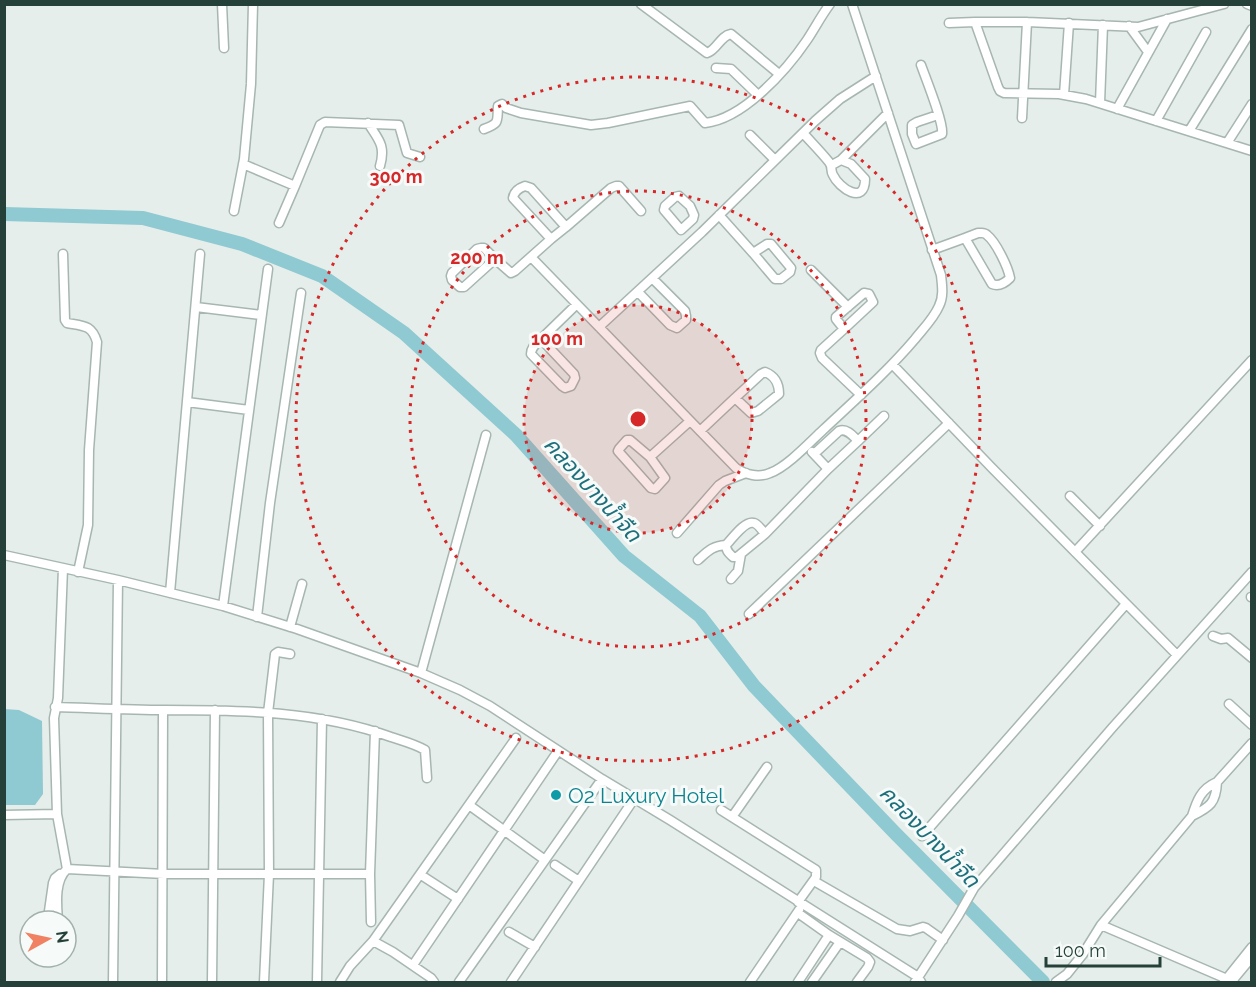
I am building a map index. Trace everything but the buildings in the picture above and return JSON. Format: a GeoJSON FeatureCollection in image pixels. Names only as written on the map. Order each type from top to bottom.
{"type":"FeatureCollection","features":[{"type":"Feature","properties":{"kind":"street"},"geometry":{"type":"LineString","coordinates":[[222,4],[224,48]]}},
{"type":"Feature","properties":{"kind":"street"},"geometry":{"type":"LineString","coordinates":[[234,211],[243,164],[251,84],[254,4]]}},
{"type":"Feature","properties":{"kind":"street"},"geometry":{"type":"LineString","coordinates":[[641,4],[707,53],[730,34],[779,74]]}},
{"type":"Feature","properties":{"kind":"street"},"geometry":{"type":"LineString","coordinates":[[484,129],[495,125],[498,106],[502,104],[506,108],[521,113],[591,125],[690,106],[705,123],[729,116],[749,103],[779,74],[806,41],[830,4]]}},
{"type":"Feature","properties":{"kind":"street"},"geometry":{"type":"LineString","coordinates":[[531,257],[736,468],[759,476],[779,470],[893,365],[926,326],[942,300],[941,275],[852,4]]}},
{"type":"Feature","properties":{"kind":"street"},"geometry":{"type":"LineString","coordinates":[[949,23],[1027,22],[1146,26],[1224,4]]}},
{"type":"Feature","properties":{"kind":"street"},"geometry":{"type":"LineString","coordinates":[[1247,4],[1251,6]]}},
{"type":"Feature","properties":{"kind":"street"},"geometry":{"type":"LineString","coordinates":[[1117,109],[1167,19]]}},
{"type":"Feature","properties":{"kind":"street"},"geometry":{"type":"LineString","coordinates":[[975,22],[1000,91],[1004,93],[1064,95],[1100,103],[1251,151]]}},
{"type":"Feature","properties":{"kind":"street"},"geometry":{"type":"LineString","coordinates":[[1022,118],[1027,22]]}},
{"type":"Feature","properties":{"kind":"street"},"geometry":{"type":"LineString","coordinates":[[1064,95],[1069,23]]}},
{"type":"Feature","properties":{"kind":"street"},"geometry":{"type":"LineString","coordinates":[[1100,103],[1102,25]]}},
{"type":"Feature","properties":{"kind":"street"},"geometry":{"type":"LineString","coordinates":[[1129,26],[1149,52]]}},
{"type":"Feature","properties":{"kind":"street"},"geometry":{"type":"LineString","coordinates":[[1189,131],[1251,29]]}},
{"type":"Feature","properties":{"kind":"street"},"geometry":{"type":"LineString","coordinates":[[1156,121],[1206,32]]}},
{"type":"Feature","properties":{"kind":"street"},"geometry":{"type":"LineString","coordinates":[[900,150],[942,134],[943,130],[921,66]]}},
{"type":"Feature","properties":{"kind":"street"},"geometry":{"type":"LineString","coordinates":[[716,68],[731,69],[758,95]]}},
{"type":"Feature","properties":{"kind":"street"},"geometry":{"type":"LineString","coordinates":[[599,327],[653,279],[840,99],[876,76]]}},
{"type":"Feature","properties":{"kind":"street"},"geometry":{"type":"LineString","coordinates":[[1227,143],[1251,104]]}},
{"type":"Feature","properties":{"kind":"street"},"geometry":{"type":"LineString","coordinates":[[832,165],[841,160],[888,113]]}},
{"type":"Feature","properties":{"kind":"street"},"geometry":{"type":"LineString","coordinates":[[916,144],[912,134],[912,125],[938,114]]}},
{"type":"Feature","properties":{"kind":"street"},"geometry":{"type":"LineString","coordinates":[[279,222],[320,125],[325,122],[399,125],[407,153],[420,156]]}},
{"type":"Feature","properties":{"kind":"street"},"geometry":{"type":"LineString","coordinates":[[368,123],[382,146],[380,166]]}},
{"type":"Feature","properties":{"kind":"street"},"geometry":{"type":"LineString","coordinates":[[803,133],[832,165],[833,177],[851,194],[860,192],[866,183],[865,180],[851,164],[841,160]]}},
{"type":"Feature","properties":{"kind":"street"},"geometry":{"type":"LineString","coordinates":[[750,135],[775,160]]}},
{"type":"Feature","properties":{"kind":"street"},"geometry":{"type":"LineString","coordinates":[[243,164],[295,186]]}},
{"type":"Feature","properties":{"kind":"street"},"geometry":{"type":"LineString","coordinates":[[551,239],[513,198],[517,190],[525,186],[531,188],[566,227]]}},
{"type":"Feature","properties":{"kind":"street"},"geometry":{"type":"LineString","coordinates":[[495,259],[464,287],[460,287],[452,280],[452,273],[477,249],[484,248],[511,273],[515,271],[615,186],[619,186],[641,211]]}},
{"type":"Feature","properties":{"kind":"street"},"geometry":{"type":"LineString","coordinates":[[719,215],[775,279],[781,279],[790,272],[791,268],[788,263],[771,244],[753,253]]}},
{"type":"Feature","properties":{"kind":"street"},"geometry":{"type":"LineString","coordinates":[[681,230],[690,242]]}},
{"type":"Feature","properties":{"kind":"street"},"geometry":{"type":"LineString","coordinates":[[932,250],[978,233],[984,233],[996,247],[1010,278],[1000,285],[992,284],[965,238]]}},
{"type":"Feature","properties":{"kind":"street"},"geometry":{"type":"LineString","coordinates":[[63,254],[65,320],[67,323],[87,327],[94,333],[97,342],[89,450],[88,525],[78,572]]}},
{"type":"Feature","properties":{"kind":"street"},"geometry":{"type":"LineString","coordinates":[[170,593],[200,254]]}},
{"type":"Feature","properties":{"kind":"street"},"geometry":{"type":"LineString","coordinates":[[223,606],[268,269]]}},
{"type":"Feature","properties":{"kind":"street"},"geometry":{"type":"LineString","coordinates":[[811,270],[848,307]]}},
{"type":"Feature","properties":{"kind":"street"},"geometry":{"type":"LineString","coordinates":[[638,292],[670,326],[677,328],[686,320],[685,311],[653,279]]}},
{"type":"Feature","properties":{"kind":"street"},"geometry":{"type":"LineString","coordinates":[[257,617],[270,503],[301,293]]}},
{"type":"Feature","properties":{"kind":"street"},"geometry":{"type":"LineString","coordinates":[[844,329],[836,317],[864,293],[869,294],[873,299],[872,304],[820,353],[822,358],[861,394]]}},
{"type":"Feature","properties":{"kind":"street"},"geometry":{"type":"LineString","coordinates":[[541,339],[574,374],[575,378],[571,386],[565,388],[562,386],[531,354],[531,350],[534,345],[576,305]]}},
{"type":"Feature","properties":{"kind":"street"},"geometry":{"type":"LineString","coordinates":[[195,308],[261,315]]}},
{"type":"Feature","properties":{"kind":"street"},"geometry":{"type":"LineString","coordinates":[[1075,552],[1251,360]]}},
{"type":"Feature","properties":{"kind":"street"},"geometry":{"type":"LineString","coordinates":[[893,365],[1177,655]]}},
{"type":"Feature","properties":{"kind":"street"},"geometry":{"type":"LineString","coordinates":[[700,431],[735,398],[761,374],[765,372],[779,385],[779,394],[754,413],[751,413],[735,398]]}},
{"type":"Feature","properties":{"kind":"street"},"geometry":{"type":"LineString","coordinates":[[187,402],[249,410]]}},
{"type":"Feature","properties":{"kind":"street"},"geometry":{"type":"LineString","coordinates":[[726,545],[726,549],[733,557],[741,554],[765,534],[884,416]]}},
{"type":"Feature","properties":{"kind":"street"},"geometry":{"type":"LineString","coordinates":[[650,457],[690,421]]}},
{"type":"Feature","properties":{"kind":"street"},"geometry":{"type":"LineString","coordinates":[[749,614],[949,423]]}},
{"type":"Feature","properties":{"kind":"street"},"geometry":{"type":"LineString","coordinates":[[814,454],[842,430],[847,431],[858,441]]}},
{"type":"Feature","properties":{"kind":"street"},"geometry":{"type":"LineString","coordinates":[[421,674],[486,435]]}},
{"type":"Feature","properties":{"kind":"street"},"geometry":{"type":"LineString","coordinates":[[627,440],[630,440],[650,457],[665,478],[655,489],[651,488],[618,451],[627,440]]}},
{"type":"Feature","properties":{"kind":"street"},"geometry":{"type":"LineString","coordinates":[[806,446],[828,469]]}},
{"type":"Feature","properties":{"kind":"street"},"geometry":{"type":"LineString","coordinates":[[677,533],[719,485],[746,473]]}},
{"type":"Feature","properties":{"kind":"street"},"geometry":{"type":"LineString","coordinates":[[1070,496],[1100,526]]}},
{"type":"Feature","properties":{"kind":"street"},"geometry":{"type":"LineString","coordinates":[[698,560],[717,546],[726,545],[748,523],[756,524],[765,534]]}},
{"type":"Feature","properties":{"kind":"street"},"geometry":{"type":"LineString","coordinates":[[731,579],[738,572],[741,554]]}},
{"type":"Feature","properties":{"kind":"street"},"geometry":{"type":"LineString","coordinates":[[4,555],[223,606],[290,627],[460,690],[670,820],[800,907],[918,980],[974,888],[1251,572]]}},
{"type":"Feature","properties":{"kind":"street"},"geometry":{"type":"LineString","coordinates":[[58,909],[58,886],[65,871],[57,814],[54,718],[58,698],[63,568]]}},
{"type":"Feature","properties":{"kind":"street"},"geometry":{"type":"LineString","coordinates":[[113,982],[118,580]]}},
{"type":"Feature","properties":{"kind":"street"},"geometry":{"type":"LineString","coordinates":[[290,627],[302,584]]}},
{"type":"Feature","properties":{"kind":"street"},"geometry":{"type":"LineString","coordinates":[[922,836],[1126,604]]}},
{"type":"Feature","properties":{"kind":"street"},"geometry":{"type":"LineString","coordinates":[[1213,636],[1221,639],[1228,638],[1251,657]]}},
{"type":"Feature","properties":{"kind":"street"},"geometry":{"type":"LineString","coordinates":[[264,982],[269,874],[268,712],[275,654],[278,652],[290,654]]}},
{"type":"Feature","properties":{"kind":"street"},"geometry":{"type":"LineString","coordinates":[[1228,704],[1251,725]]}},
{"type":"Feature","properties":{"kind":"street"},"geometry":{"type":"LineString","coordinates":[[55,707],[268,712],[322,719],[375,731],[425,750],[427,778]]}},
{"type":"Feature","properties":{"kind":"street"},"geometry":{"type":"LineString","coordinates":[[162,982],[164,710]]}},
{"type":"Feature","properties":{"kind":"street"},"geometry":{"type":"LineString","coordinates":[[212,982],[215,710]]}},
{"type":"Feature","properties":{"kind":"street"},"geometry":{"type":"LineString","coordinates":[[317,982],[322,719]]}},
{"type":"Feature","properties":{"kind":"street"},"geometry":{"type":"LineString","coordinates":[[371,922],[369,874],[375,731]]}},
{"type":"Feature","properties":{"kind":"street"},"geometry":{"type":"LineString","coordinates":[[340,982],[421,875],[516,738]]}},
{"type":"Feature","properties":{"kind":"street"},"geometry":{"type":"LineString","coordinates":[[1058,981],[1067,974],[1101,925],[1192,816],[1199,796],[1209,785],[1217,782],[1251,743]]}},
{"type":"Feature","properties":{"kind":"street"},"geometry":{"type":"LineString","coordinates":[[412,966],[558,751]]}},
{"type":"Feature","properties":{"kind":"street"},"geometry":{"type":"LineString","coordinates":[[732,817],[767,767]]}},
{"type":"Feature","properties":{"kind":"street"},"geometry":{"type":"LineString","coordinates":[[459,982],[602,779]]}},
{"type":"Feature","properties":{"kind":"street"},"geometry":{"type":"LineString","coordinates":[[1192,816],[1213,802],[1217,782]]}},
{"type":"Feature","properties":{"kind":"street"},"geometry":{"type":"LineString","coordinates":[[511,982],[634,799]]}},
{"type":"Feature","properties":{"kind":"street"},"geometry":{"type":"LineString","coordinates":[[469,805],[545,860]]}},
{"type":"Feature","properties":{"kind":"street"},"geometry":{"type":"LineString","coordinates":[[721,810],[816,870],[816,877],[800,907],[752,982]]}},
{"type":"Feature","properties":{"kind":"street"},"geometry":{"type":"LineString","coordinates":[[4,815],[57,814]]}},
{"type":"Feature","properties":{"kind":"street"},"geometry":{"type":"LineString","coordinates":[[555,865],[579,881]]}},
{"type":"Feature","properties":{"kind":"street"},"geometry":{"type":"LineString","coordinates":[[49,909],[54,878],[65,871],[164,874],[369,874]]}},
{"type":"Feature","properties":{"kind":"street"},"geometry":{"type":"LineString","coordinates":[[421,875],[458,899]]}},
{"type":"Feature","properties":{"kind":"street"},"geometry":{"type":"LineString","coordinates":[[814,880],[897,929],[910,931],[923,927],[943,940]]}},
{"type":"Feature","properties":{"kind":"street"},"geometry":{"type":"LineString","coordinates":[[800,907],[829,935],[867,958],[870,962],[868,967],[857,982]]}},
{"type":"Feature","properties":{"kind":"street"},"geometry":{"type":"LineString","coordinates":[[1101,925],[1229,981]]}},
{"type":"Feature","properties":{"kind":"street"},"geometry":{"type":"LineString","coordinates":[[509,932],[535,947]]}},
{"type":"Feature","properties":{"kind":"street"},"geometry":{"type":"LineString","coordinates":[[798,982],[829,935]]}},
{"type":"Feature","properties":{"kind":"street"},"geometry":{"type":"LineString","coordinates":[[373,941],[393,952],[434,982]]}},
{"type":"Feature","properties":{"kind":"street"},"geometry":{"type":"LineString","coordinates":[[812,982],[840,942]]}},
{"type":"Feature","properties":{"kind":"street"},"geometry":{"type":"LineString","coordinates":[[1229,981],[1251,947]]}},
{"type":"Feature","properties":{"kind":"street"},"geometry":{"type":"LineString","coordinates":[[1229,981],[1251,957]]}},
{"type":"Feature","properties":{"kind":"water"},"geometry":{"type":"Polygon","coordinates":[[[4,709],[19,710],[42,721],[43,794],[35,805],[5,805],[4,709]]]}},
{"type":"Feature","properties":{"kind":"waterway","name":"คลองบางน้ำจืด"},"geometry":{"type":"LineString","coordinates":[[4,214],[143,218],[242,244],[322,276],[404,333],[516,435],[624,556],[700,616],[754,686],[895,833],[1043,982]]}},
{"type":"Feature","properties":{"kind":"place","name":"O2 Luxury Hotel"},"geometry":{"type":"Point","coordinates":[556,795]}}]}
